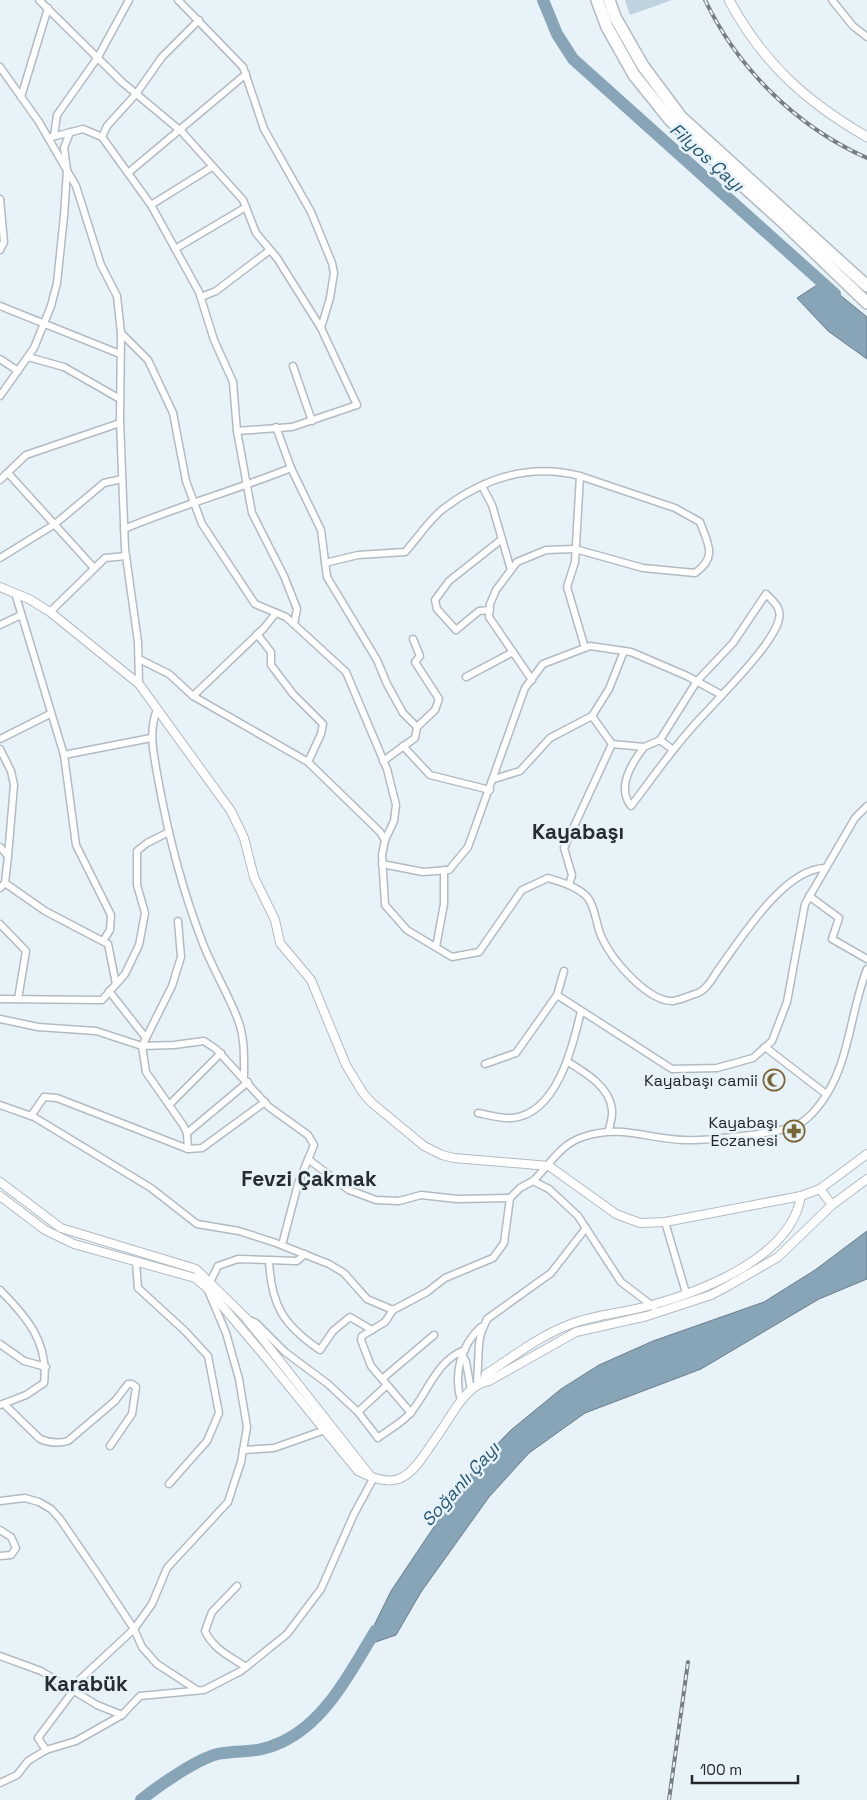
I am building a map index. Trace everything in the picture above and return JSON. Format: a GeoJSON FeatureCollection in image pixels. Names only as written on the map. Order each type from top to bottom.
{"type":"FeatureCollection","features":[{"type":"Feature","properties":{"kind":"highway"},"geometry":{"type":"LineString","coordinates":[[597,0],[607,27],[634,75],[671,122],[784,223],[867,303]]}},
{"type":"Feature","properties":{"kind":"highway"},"geometry":{"type":"LineString","coordinates":[[609,0],[615,17],[643,66],[681,117],[867,286]]}},
{"type":"Feature","properties":{"kind":"main road"},"geometry":{"type":"LineString","coordinates":[[729,0],[747,32],[773,66],[806,96],[867,137]]}},
{"type":"Feature","properties":{"kind":"street"},"geometry":{"type":"LineString","coordinates":[[39,0],[136,94],[179,129],[243,200],[256,233],[270,250],[321,328],[357,405],[292,427],[237,431]]}},
{"type":"Feature","properties":{"kind":"street"},"geometry":{"type":"LineString","coordinates":[[51,137],[58,115],[98,57],[129,0]]}},
{"type":"Feature","properties":{"kind":"street"},"geometry":{"type":"LineString","coordinates":[[178,0],[236,58],[246,74],[262,123],[311,212],[332,263],[333,286],[321,328]]}},
{"type":"Feature","properties":{"kind":"street"},"geometry":{"type":"LineString","coordinates":[[832,0],[853,26],[867,37]]}},
{"type":"Feature","properties":{"kind":"street"},"geometry":{"type":"LineString","coordinates":[[21,97],[48,8]]}},
{"type":"Feature","properties":{"kind":"street"},"geometry":{"type":"LineString","coordinates":[[102,137],[107,126],[136,94],[162,57],[199,20]]}},
{"type":"Feature","properties":{"kind":"street"},"geometry":{"type":"LineString","coordinates":[[0,67],[51,137],[76,186],[101,266],[117,296],[120,333],[120,423],[124,529],[139,659],[140,684]]}},
{"type":"Feature","properties":{"kind":"street"},"geometry":{"type":"LineString","coordinates":[[128,173],[246,74]]}},
{"type":"Feature","properties":{"kind":"street"},"geometry":{"type":"LineString","coordinates":[[51,137],[83,129],[102,137],[151,205],[201,297],[214,340],[233,382],[237,431],[252,512],[298,609],[294,624]]}},
{"type":"Feature","properties":{"kind":"street"},"geometry":{"type":"LineString","coordinates":[[0,396],[28,357],[44,324],[57,282],[67,170],[64,148],[70,132]]}},
{"type":"Feature","properties":{"kind":"street"},"geometry":{"type":"LineString","coordinates":[[151,205],[212,167]]}},
{"type":"Feature","properties":{"kind":"street"},"geometry":{"type":"LineString","coordinates":[[0,200],[4,242],[0,250]]}},
{"type":"Feature","properties":{"kind":"street"},"geometry":{"type":"LineString","coordinates":[[175,249],[246,208]]}},
{"type":"Feature","properties":{"kind":"street"},"geometry":{"type":"LineString","coordinates":[[201,297],[216,291],[270,250]]}},
{"type":"Feature","properties":{"kind":"street"},"geometry":{"type":"LineString","coordinates":[[0,306],[120,354]]}},
{"type":"Feature","properties":{"kind":"street"},"geometry":{"type":"LineString","coordinates":[[120,333],[148,360],[173,413],[186,481],[202,524],[255,604],[276,613],[294,624],[346,672],[383,761],[396,805],[394,821],[385,840],[382,864],[385,905],[407,930],[452,957],[479,952],[522,890],[548,878],[569,885],[588,898],[602,939],[628,974],[651,995],[673,1001],[702,993],[756,919],[781,892],[799,875],[813,868],[825,868]]}},
{"type":"Feature","properties":{"kind":"street"},"geometry":{"type":"LineString","coordinates":[[28,357],[64,367],[120,399]]}},
{"type":"Feature","properties":{"kind":"street"},"geometry":{"type":"LineString","coordinates":[[0,359],[18,371]]}},
{"type":"Feature","properties":{"kind":"street"},"geometry":{"type":"LineString","coordinates":[[293,366],[312,421]]}},
{"type":"Feature","properties":{"kind":"street"},"geometry":{"type":"LineString","coordinates":[[0,480],[26,455],[120,423]]}},
{"type":"Feature","properties":{"kind":"street"},"geometry":{"type":"LineString","coordinates":[[276,427],[291,468],[321,530],[327,577],[377,660],[387,684],[403,713],[417,727]]}},
{"type":"Feature","properties":{"kind":"street"},"geometry":{"type":"LineString","coordinates":[[124,529],[291,468]]}},
{"type":"Feature","properties":{"kind":"street"},"geometry":{"type":"LineString","coordinates":[[325,563],[358,555],[405,552],[442,510],[482,486],[521,471],[566,472],[675,508],[700,522],[710,551],[707,565],[695,573],[643,568],[575,549],[546,550],[517,562],[496,590],[490,604],[489,617],[532,680]]}},
{"type":"Feature","properties":{"kind":"street"},"geometry":{"type":"LineString","coordinates":[[8,473],[94,568]]}},
{"type":"Feature","properties":{"kind":"street"},"geometry":{"type":"LineString","coordinates":[[580,476],[575,562],[568,586],[585,648]]}},
{"type":"Feature","properties":{"kind":"street"},"geometry":{"type":"LineString","coordinates":[[0,558],[54,524],[104,483],[122,479]]}},
{"type":"Feature","properties":{"kind":"street"},"geometry":{"type":"LineString","coordinates":[[482,486],[492,505],[512,570]]}},
{"type":"Feature","properties":{"kind":"street"},"geometry":{"type":"LineString","coordinates":[[490,610],[479,611],[456,630],[437,609],[435,600],[449,582],[502,539]]}},
{"type":"Feature","properties":{"kind":"street"},"geometry":{"type":"LineString","coordinates":[[50,612],[104,558],[126,556]]}},
{"type":"Feature","properties":{"kind":"street"},"geometry":{"type":"LineString","coordinates":[[0,587],[50,612],[140,684],[231,811],[244,838],[254,877],[274,920],[280,943],[311,980],[346,1064],[367,1098],[424,1146],[442,1155],[549,1166],[616,1214],[640,1223],[665,1222],[801,1196],[820,1189],[867,1154]]}},
{"type":"Feature","properties":{"kind":"street"},"geometry":{"type":"LineString","coordinates":[[15,593],[50,714],[64,755],[76,844],[111,915],[110,930],[103,941]]}},
{"type":"Feature","properties":{"kind":"street"},"geometry":{"type":"LineString","coordinates":[[592,716],[612,744],[644,747],[660,740],[697,681],[732,643],[766,594],[779,610],[779,622],[738,678],[720,694],[673,750],[630,806],[625,797],[626,781],[632,764],[644,747]]}},
{"type":"Feature","properties":{"kind":"street"},"geometry":{"type":"LineString","coordinates":[[193,696],[276,613]]}},
{"type":"Feature","properties":{"kind":"street"},"geometry":{"type":"LineString","coordinates":[[0,625],[21,615]]}},
{"type":"Feature","properties":{"kind":"street"},"geometry":{"type":"LineString","coordinates":[[257,634],[271,652],[270,665],[293,694],[323,724],[321,734],[308,762]]}},
{"type":"Feature","properties":{"kind":"street"},"geometry":{"type":"LineString","coordinates":[[383,761],[415,738],[417,727],[435,710],[438,699],[415,662],[420,656],[413,639]]}},
{"type":"Feature","properties":{"kind":"street"},"geometry":{"type":"LineString","coordinates":[[382,864],[423,872],[449,870],[468,847],[494,779],[525,688],[544,664],[590,646],[624,651],[697,681],[720,694]]}},
{"type":"Feature","properties":{"kind":"street"},"geometry":{"type":"LineString","coordinates":[[494,779],[520,771],[550,738],[592,716],[609,689],[624,651]]}},
{"type":"Feature","properties":{"kind":"street"},"geometry":{"type":"LineString","coordinates":[[466,677],[513,652]]}},
{"type":"Feature","properties":{"kind":"street"},"geometry":{"type":"LineString","coordinates":[[139,659],[169,674],[193,696],[308,762],[380,832],[385,840]]}},
{"type":"Feature","properties":{"kind":"street"},"geometry":{"type":"LineString","coordinates":[[157,709],[151,729],[151,738],[169,832],[202,941],[239,1021],[244,1048],[246,1080]]}},
{"type":"Feature","properties":{"kind":"street"},"geometry":{"type":"LineString","coordinates":[[0,739],[50,714]]}},
{"type":"Feature","properties":{"kind":"street"},"geometry":{"type":"LineString","coordinates":[[64,755],[151,738]]}},
{"type":"Feature","properties":{"kind":"street"},"geometry":{"type":"LineString","coordinates":[[660,740],[673,750]]}},
{"type":"Feature","properties":{"kind":"street"},"geometry":{"type":"LineString","coordinates":[[569,885],[572,875],[564,848],[612,744]]}},
{"type":"Feature","properties":{"kind":"street"},"geometry":{"type":"LineString","coordinates":[[403,746],[430,775],[490,790]]}},
{"type":"Feature","properties":{"kind":"street"},"geometry":{"type":"LineString","coordinates":[[0,749],[11,771],[14,785],[8,856],[2,886],[108,944],[116,984]]}},
{"type":"Feature","properties":{"kind":"street"},"geometry":{"type":"LineString","coordinates":[[557,995],[672,1069],[717,1068],[753,1058],[772,1041],[787,1002],[805,904],[856,818],[867,806]]}},
{"type":"Feature","properties":{"kind":"street"},"geometry":{"type":"LineString","coordinates":[[0,999],[102,1000],[125,974],[140,945],[145,913],[138,886],[136,851],[169,832]]}},
{"type":"Feature","properties":{"kind":"street"},"geometry":{"type":"LineString","coordinates":[[0,846],[8,856]]}},
{"type":"Feature","properties":{"kind":"street"},"geometry":{"type":"LineString","coordinates":[[436,947],[444,904],[444,870]]}},
{"type":"Feature","properties":{"kind":"street"},"geometry":{"type":"LineString","coordinates":[[809,896],[839,918],[832,939],[867,958]]}},
{"type":"Feature","properties":{"kind":"street"},"geometry":{"type":"LineString","coordinates":[[178,921],[181,957],[172,986],[142,1046],[146,1072],[188,1133],[188,1149]]}},
{"type":"Feature","properties":{"kind":"street"},"geometry":{"type":"LineString","coordinates":[[0,924],[26,951],[18,999]]}},
{"type":"Feature","properties":{"kind":"street"},"geometry":{"type":"LineString","coordinates":[[411,1413],[371,1366],[361,1340],[362,1336],[385,1322],[393,1310],[427,1292],[445,1278],[493,1258],[504,1243],[510,1198],[549,1166],[559,1150],[581,1137],[609,1130],[684,1140],[751,1134],[797,1125],[817,1108],[834,1081],[843,1056],[867,969]]}},
{"type":"Feature","properties":{"kind":"street"},"geometry":{"type":"LineString","coordinates":[[485,1064],[516,1053],[557,995],[564,971]]}},
{"type":"Feature","properties":{"kind":"street"},"geometry":{"type":"LineString","coordinates":[[110,992],[146,1038]]}},
{"type":"Feature","properties":{"kind":"street"},"geometry":{"type":"LineString","coordinates":[[478,1113],[513,1118],[539,1107],[568,1062],[581,1010]]}},
{"type":"Feature","properties":{"kind":"street"},"geometry":{"type":"LineString","coordinates":[[0,1019],[38,1027],[96,1031],[142,1046],[174,1045],[204,1041],[221,1053],[265,1102],[308,1135],[314,1145],[298,1184],[282,1245]]}},
{"type":"Feature","properties":{"kind":"street"},"geometry":{"type":"LineString","coordinates":[[765,1047],[826,1094]]}},
{"type":"Feature","properties":{"kind":"street"},"geometry":{"type":"LineString","coordinates":[[169,1105],[221,1053]]}},
{"type":"Feature","properties":{"kind":"street"},"geometry":{"type":"LineString","coordinates":[[568,1062],[592,1077],[606,1094],[612,1110],[609,1130]]}},
{"type":"Feature","properties":{"kind":"street"},"geometry":{"type":"LineString","coordinates":[[188,1133],[246,1080]]}},
{"type":"Feature","properties":{"kind":"street"},"geometry":{"type":"LineString","coordinates":[[31,1116],[44,1097],[57,1098],[188,1149],[202,1148],[265,1102]]}},
{"type":"Feature","properties":{"kind":"street"},"geometry":{"type":"LineString","coordinates":[[0,1105],[31,1116],[151,1188],[197,1224],[239,1232],[305,1254],[338,1269],[367,1299],[393,1310]]}},
{"type":"Feature","properties":{"kind":"street"},"geometry":{"type":"LineString","coordinates":[[308,1159],[350,1190],[376,1200],[399,1201],[421,1195],[456,1200],[510,1198]]}},
{"type":"Feature","properties":{"kind":"street"},"geometry":{"type":"LineString","coordinates":[[477,1385],[489,1381],[576,1332],[657,1313],[711,1295],[778,1257],[832,1205],[867,1179]]}},
{"type":"Feature","properties":{"kind":"street"},"geometry":{"type":"LineString","coordinates":[[533,1181],[549,1189],[578,1216],[622,1282],[653,1305],[657,1313]]}},
{"type":"Feature","properties":{"kind":"street"},"geometry":{"type":"LineString","coordinates":[[0,1182],[61,1228],[196,1269],[358,1472],[373,1479],[391,1482],[411,1473],[461,1401],[486,1374],[560,1328],[590,1318],[653,1305],[707,1285],[755,1260],[777,1241],[798,1213],[801,1196]]}},
{"type":"Feature","properties":{"kind":"street"},"geometry":{"type":"LineString","coordinates":[[820,1189],[832,1205]]}},
{"type":"Feature","properties":{"kind":"street"},"geometry":{"type":"LineString","coordinates":[[0,1196],[45,1230],[67,1240],[195,1278],[209,1285],[246,1318],[373,1479]]}},
{"type":"Feature","properties":{"kind":"street"},"geometry":{"type":"LineString","coordinates":[[798,1213],[811,1225]]}},
{"type":"Feature","properties":{"kind":"street"},"geometry":{"type":"LineString","coordinates":[[665,1222],[686,1293]]}},
{"type":"Feature","properties":{"kind":"street"},"geometry":{"type":"LineString","coordinates":[[461,1401],[457,1378],[464,1353],[473,1335],[493,1314],[551,1273],[586,1228]]}},
{"type":"Feature","properties":{"kind":"street"},"geometry":{"type":"LineString","coordinates":[[46,1750],[38,1738],[73,1690],[75,1684],[134,1629],[152,1604],[167,1568],[228,1502],[243,1450],[247,1427],[239,1379],[226,1333],[209,1285],[218,1266],[238,1259],[297,1261],[305,1254]]}},
{"type":"Feature","properties":{"kind":"street"},"geometry":{"type":"LineString","coordinates":[[269,1260],[270,1284],[278,1311],[304,1339],[320,1350],[333,1331],[350,1317],[372,1330]]}},
{"type":"Feature","properties":{"kind":"street"},"geometry":{"type":"LineString","coordinates":[[136,1262],[138,1288],[185,1331],[208,1356],[219,1413],[207,1442],[169,1484]]}},
{"type":"Feature","properties":{"kind":"street"},"geometry":{"type":"LineString","coordinates":[[0,1290],[22,1313],[42,1348],[46,1367],[44,1383],[26,1395],[2,1404],[40,1438],[47,1442],[62,1443],[68,1441],[109,1407],[128,1384],[134,1384],[136,1387],[134,1410],[110,1446]]}},
{"type":"Feature","properties":{"kind":"street"},"geometry":{"type":"LineString","coordinates":[[246,1318],[256,1323],[285,1352],[328,1384],[358,1412],[378,1438],[411,1413],[445,1363],[455,1354],[464,1353]]}},
{"type":"Feature","properties":{"kind":"street"},"geometry":{"type":"LineString","coordinates":[[477,1385],[479,1344],[484,1325]]}},
{"type":"Feature","properties":{"kind":"street"},"geometry":{"type":"LineString","coordinates":[[358,1412],[384,1382],[434,1335]]}},
{"type":"Feature","properties":{"kind":"street"},"geometry":{"type":"LineString","coordinates":[[0,1344],[24,1361],[46,1367]]}},
{"type":"Feature","properties":{"kind":"street"},"geometry":{"type":"LineString","coordinates":[[464,1353],[466,1362],[477,1385]]}},
{"type":"Feature","properties":{"kind":"street"},"geometry":{"type":"LineString","coordinates":[[243,1450],[274,1448],[324,1430]]}},
{"type":"Feature","properties":{"kind":"street"},"geometry":{"type":"LineString","coordinates":[[0,1783],[17,1774],[28,1761],[46,1750],[76,1741],[122,1715],[140,1696],[204,1690],[246,1667],[287,1634],[322,1589],[354,1514],[373,1479]]}},
{"type":"Feature","properties":{"kind":"street"},"geometry":{"type":"LineString","coordinates":[[0,1501],[25,1498],[39,1502],[51,1509],[60,1519],[134,1629],[142,1647],[158,1664],[197,1690]]}},
{"type":"Feature","properties":{"kind":"street"},"geometry":{"type":"LineString","coordinates":[[0,1530],[11,1537],[16,1548],[11,1555],[0,1556]]}},
{"type":"Feature","properties":{"kind":"street"},"geometry":{"type":"LineString","coordinates":[[237,1586],[212,1612],[205,1631],[209,1639],[220,1651],[246,1667]]}},
{"type":"Feature","properties":{"kind":"street"},"geometry":{"type":"LineString","coordinates":[[0,1658],[41,1671],[97,1705],[122,1715]]}},
{"type":"Feature","properties":{"kind":"shaded area"},"geometry":{"type":"Polygon","coordinates":[[[625,0],[672,0],[630,15],[625,0]]]}},
{"type":"Feature","properties":{"kind":"shaded area"},"geometry":{"type":"Polygon","coordinates":[[[823,281],[867,317],[867,359],[828,331],[797,298],[823,281]]]}},
{"type":"Feature","properties":{"kind":"shaded area"},"geometry":{"type":"Polygon","coordinates":[[[867,1231],[867,1279],[819,1299],[701,1369],[585,1413],[529,1453],[489,1497],[421,1592],[396,1635],[364,1646],[391,1591],[462,1485],[481,1461],[511,1430],[561,1389],[599,1365],[653,1341],[764,1302],[815,1270],[867,1231]]]}},
{"type":"Feature","properties":{"kind":"waterway","name":"Filyos Çayı"},"geometry":{"type":"LineString","coordinates":[[543,0],[557,34],[573,59],[835,294]]}},
{"type":"Feature","properties":{"kind":"waterway","name":"Soğanlı Çayı"},"geometry":{"type":"LineString","coordinates":[[141,1800],[192,1765],[204,1759],[223,1753],[274,1746],[298,1733],[325,1708],[337,1693],[376,1630]]}},
{"type":"Feature","properties":{"kind":"railway"},"geometry":{"type":"LineString","coordinates":[[705,0],[734,49],[772,93],[817,130],[867,158]]}},
{"type":"Feature","properties":{"kind":"railway"},"geometry":{"type":"LineString","coordinates":[[669,1800],[688,1662]]}},
{"type":"Feature","properties":{"kind":"place","name":"Kayabaşı camii"},"geometry":{"type":"Point","coordinates":[774,1080]}},
{"type":"Feature","properties":{"kind":"place","name":"Kayabaşı Eczanesi"},"geometry":{"type":"Point","coordinates":[794,1131]}},
{"type":"Feature","properties":{"kind":"district","name":"Kayabaşı"},"geometry":{"type":"Point","coordinates":[578,831]}},
{"type":"Feature","properties":{"kind":"district","name":"Fevzi Çakmak"},"geometry":{"type":"Point","coordinates":[309,1178]}},
{"type":"Feature","properties":{"kind":"district","name":"Karabük"},"geometry":{"type":"Point","coordinates":[86,1683]}}]}
